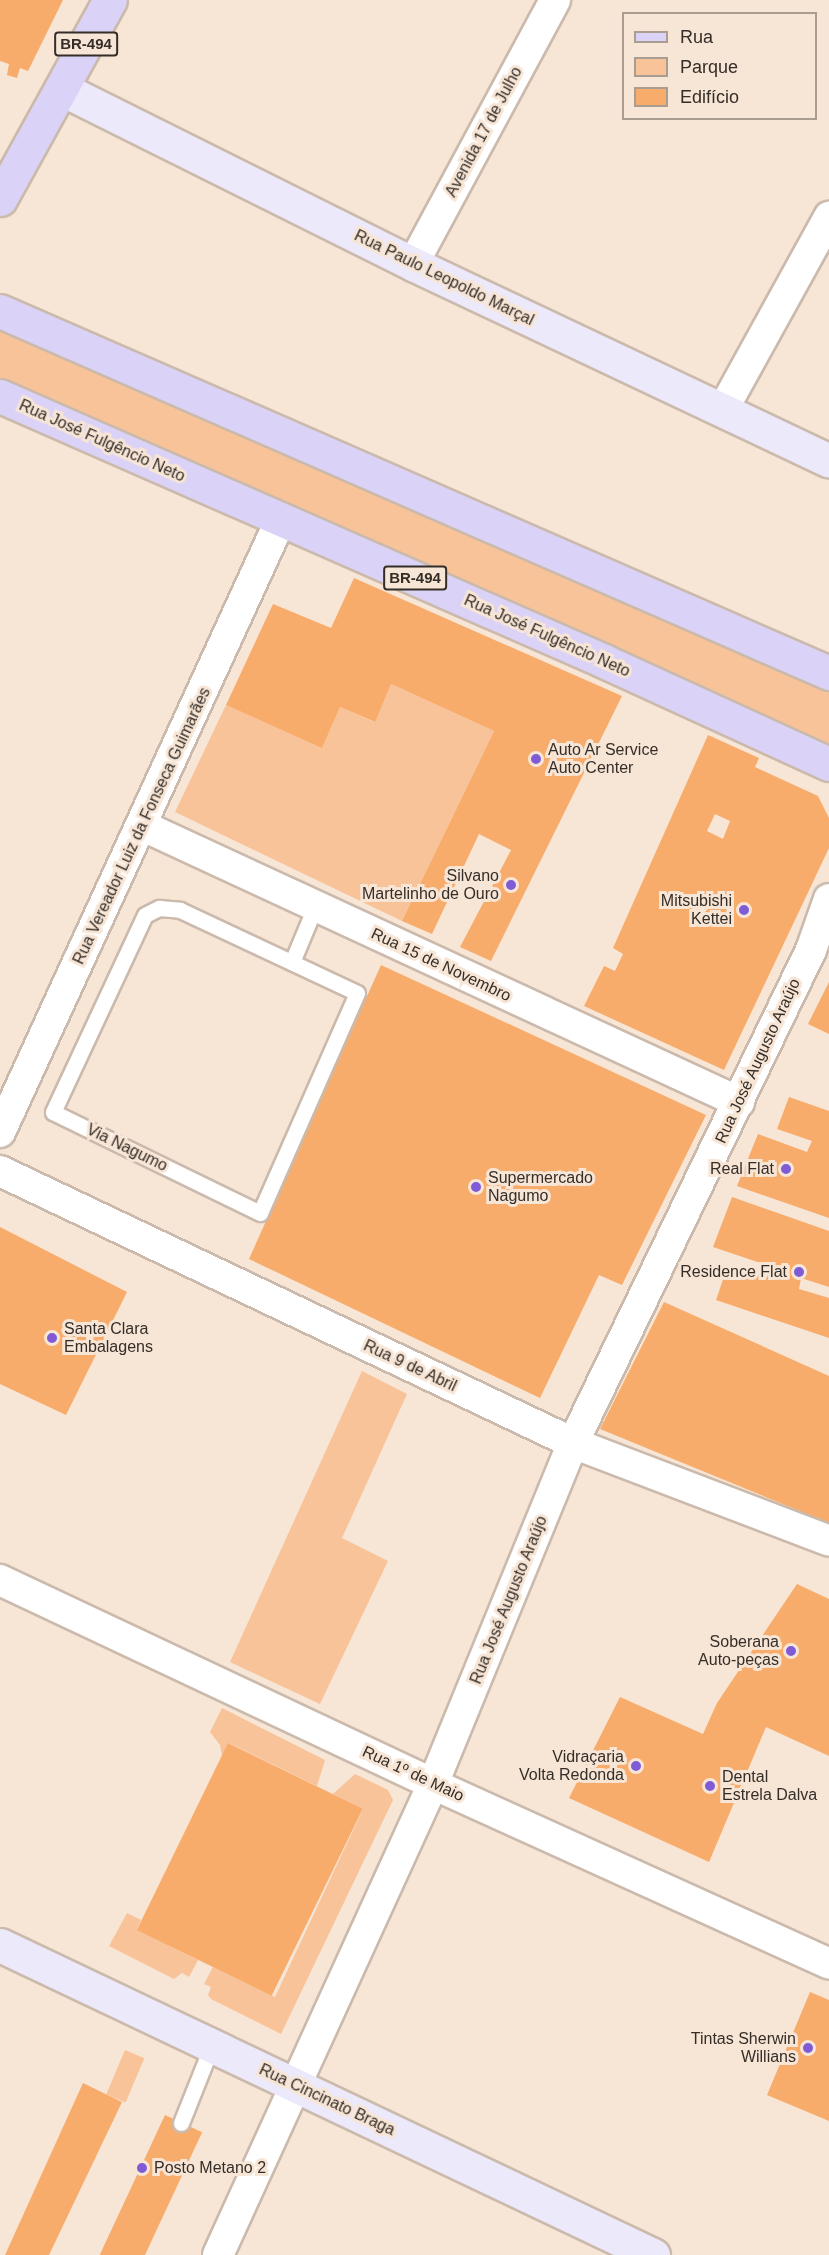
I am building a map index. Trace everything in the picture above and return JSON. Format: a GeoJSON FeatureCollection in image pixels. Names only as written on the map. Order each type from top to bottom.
{"type":"FeatureCollection","features":[{"type":"Feature","properties":{"kind":"main road","name":"BR-494"},"geometry":{"type":"LineString","coordinates":[[1,196],[110,0]]}},
{"type":"Feature","properties":{"kind":"main road"},"geometry":{"type":"LineString","coordinates":[[0,311],[829,673]]}},
{"type":"Feature","properties":{"kind":"main road","name":"Rua José Fulgêncio Neto"},"geometry":{"type":"LineString","coordinates":[[0,396],[829,764]]}},
{"type":"Feature","properties":{"kind":"street","name":"Avenida 17 de Julho"},"geometry":{"type":"LineString","coordinates":[[413,264],[555,0]]}},
{"type":"Feature","properties":{"kind":"street","name":"Rua Paulo Leopoldo Marçal"},"geometry":{"type":"LineString","coordinates":[[62,89],[413,264],[829,461]]}},
{"type":"Feature","properties":{"kind":"street"},"geometry":{"type":"LineString","coordinates":[[722,411],[829,217]]}},
{"type":"Feature","properties":{"kind":"street","name":"Rua Vereador Luiz da Fonseca Guimarães"},"geometry":{"type":"LineString","coordinates":[[0,1132],[143,826],[281,519]]}},
{"type":"Feature","properties":{"kind":"street","name":"Rua 15 de Novembro"},"geometry":{"type":"LineString","coordinates":[[143,826],[739,1102]]}},
{"type":"Feature","properties":{"kind":"street","name":"Rua José Augusto Araújo"},"geometry":{"type":"LineString","coordinates":[[218,2255],[433,1784],[573,1443],[811,950],[829,899]]}},
{"type":"Feature","properties":{"kind":"street","name":"Rua José Augusto Araújo"},"geometry":{"type":"LineString","coordinates":[[811,950],[829,924]]}},
{"type":"Feature","properties":{"kind":"street","name":"Rua 9 de Abril"},"geometry":{"type":"LineString","coordinates":[[0,1171],[573,1443],[829,1541]]}},
{"type":"Feature","properties":{"kind":"street","name":"Rua 1º de Maio"},"geometry":{"type":"LineString","coordinates":[[0,1580],[433,1784],[829,1964]]}},
{"type":"Feature","properties":{"kind":"street","name":"Rua Cincinato Braga"},"geometry":{"type":"LineString","coordinates":[[0,1945],[653,2255]]}},
{"type":"Feature","properties":{"kind":"lane"},"geometry":{"type":"LineString","coordinates":[[292,962],[315,907]]}},
{"type":"Feature","properties":{"kind":"lane","name":"Via Nagumo"},"geometry":{"type":"LineString","coordinates":[[169,908],[180,910],[292,962],[357,993],[260,1213],[53,1112],[116,973],[145,915],[151,911],[169,908]]}},
{"type":"Feature","properties":{"kind":"lane"},"geometry":{"type":"LineString","coordinates":[[181,2123],[212,2045]]}},
{"type":"Feature","properties":{"kind":"green space"},"geometry":{"type":"Polygon","coordinates":[[[0,313],[829,681],[829,752],[279,501],[0,378],[0,313]]]}},
{"type":"Feature","properties":{"kind":"green space"},"geometry":{"type":"Polygon","coordinates":[[[391,684],[494,731],[402,921],[175,812],[226,705],[322,747],[340,707],[374,722],[391,684]]]}},
{"type":"Feature","properties":{"kind":"green space"},"geometry":{"type":"Polygon","coordinates":[[[362,1371],[407,1394],[342,1538],[388,1561],[320,1704],[230,1662],[362,1371]]]}},
{"type":"Feature","properties":{"kind":"green space"},"geometry":{"type":"Polygon","coordinates":[[[222,1708],[325,1760],[317,1786],[229,1743],[222,1756],[220,1745],[210,1732],[222,1708]]]}},
{"type":"Feature","properties":{"kind":"green space"},"geometry":{"type":"Polygon","coordinates":[[[355,1774],[388,1790],[393,1800],[281,2034],[211,1999],[208,1995],[211,1987],[204,1984],[213,1967],[275,1997],[363,1809],[333,1794],[355,1774]]]}},
{"type":"Feature","properties":{"kind":"green space"},"geometry":{"type":"Polygon","coordinates":[[[127,1913],[141,1920],[137,1929],[198,1960],[189,1977],[182,1973],[174,1979],[109,1946],[127,1913]]]}},
{"type":"Feature","properties":{"kind":"green space"},"geometry":{"type":"Polygon","coordinates":[[[125,2050],[144,2058],[126,2102],[106,2094],[125,2050]]]}},
{"type":"Feature","properties":{"kind":"building"},"geometry":{"type":"Polygon","coordinates":[[[0,0],[63,0],[28,71],[20,68],[17,78],[7,75],[9,64],[0,61],[0,0]]]}},
{"type":"Feature","properties":{"kind":"building"},"geometry":{"type":"Polygon","coordinates":[[[354,578],[622,696],[491,961],[460,947],[511,850],[479,834],[432,934],[402,921],[494,731],[391,684],[375,722],[340,707],[322,748],[226,705],[273,604],[331,628],[354,578]]]}},
{"type":"Feature","properties":{"kind":"building","name":"Mitsubishi Kettei"},"geometry":{"type":"Polygon","coordinates":[[[708,735],[759,758],[755,767],[818,796],[829,818],[829,848],[724,1070],[584,1006],[604,966],[615,971],[623,954],[613,948],[708,735]],[[715,814],[707,831],[723,839],[730,821],[715,814]]]}},
{"type":"Feature","properties":{"kind":"building","name":"Supermercado Nagumo"},"geometry":{"type":"Polygon","coordinates":[[[381,965],[706,1115],[622,1285],[599,1275],[540,1398],[249,1259],[381,965]]]}},
{"type":"Feature","properties":{"kind":"building"},"geometry":{"type":"Polygon","coordinates":[[[829,982],[829,1034],[808,1024],[829,982]]]}},
{"type":"Feature","properties":{"kind":"building","name":"Real Flat"},"geometry":{"type":"Polygon","coordinates":[[[789,1097],[829,1111],[829,1218],[737,1186],[758,1134],[807,1152],[812,1141],[777,1129],[789,1097]]]}},
{"type":"Feature","properties":{"kind":"building","name":"Residence Flat"},"geometry":{"type":"Polygon","coordinates":[[[732,1197],[829,1231],[829,1287],[801,1278],[799,1289],[829,1298],[829,1338],[716,1300],[728,1265],[767,1278],[769,1266],[713,1247],[732,1197]]]}},
{"type":"Feature","properties":{"kind":"building","name":"Santa Clara Embalagens"},"geometry":{"type":"Polygon","coordinates":[[[0,1227],[127,1292],[66,1415],[0,1384],[0,1227]]]}},
{"type":"Feature","properties":{"kind":"building"},"geometry":{"type":"Polygon","coordinates":[[[664,1302],[829,1376],[829,1523],[600,1429],[664,1302]]]}},
{"type":"Feature","properties":{"kind":"building"},"geometry":{"type":"Polygon","coordinates":[[[797,1584],[829,1599],[829,1756],[766,1727],[709,1862],[569,1798],[620,1697],[703,1734],[717,1703],[797,1584]]]}},
{"type":"Feature","properties":{"kind":"building"},"geometry":{"type":"Polygon","coordinates":[[[228,1743],[363,1809],[272,1996],[137,1930],[228,1743]]]}},
{"type":"Feature","properties":{"kind":"building","name":"Tintas Sherwin Willians"},"geometry":{"type":"Polygon","coordinates":[[[810,1992],[829,2000],[829,2121],[767,2095],[810,1992]]]}},
{"type":"Feature","properties":{"kind":"building"},"geometry":{"type":"Polygon","coordinates":[[[83,2083],[122,2102],[49,2255],[5,2255],[83,2083]]]}},
{"type":"Feature","properties":{"kind":"building"},"geometry":{"type":"Polygon","coordinates":[[[165,2115],[202,2132],[145,2255],[100,2255],[165,2115]]]}},
{"type":"Feature","properties":{"kind":"place","name":"Auto Ar Service Auto Center"},"geometry":{"type":"Point","coordinates":[536,759]}},
{"type":"Feature","properties":{"kind":"place","name":"Silvano Martelinho de Ouro"},"geometry":{"type":"Point","coordinates":[511,885]}},
{"type":"Feature","properties":{"kind":"place","name":"Mitsubishi Kettei"},"geometry":{"type":"Point","coordinates":[744,910]}},
{"type":"Feature","properties":{"kind":"place","name":"Real Flat"},"geometry":{"type":"Point","coordinates":[786,1169]}},
{"type":"Feature","properties":{"kind":"place","name":"Supermercado Nagumo"},"geometry":{"type":"Point","coordinates":[476,1187]}},
{"type":"Feature","properties":{"kind":"place","name":"Residence Flat"},"geometry":{"type":"Point","coordinates":[799,1272]}},
{"type":"Feature","properties":{"kind":"place","name":"Santa Clara Embalagens"},"geometry":{"type":"Point","coordinates":[52,1338]}},
{"type":"Feature","properties":{"kind":"place","name":"Soberana Auto-peças"},"geometry":{"type":"Point","coordinates":[791,1651]}},
{"type":"Feature","properties":{"kind":"place","name":"Vidraçaria Volta Redonda"},"geometry":{"type":"Point","coordinates":[636,1766]}},
{"type":"Feature","properties":{"kind":"place","name":"Dental Estrela Dalva"},"geometry":{"type":"Point","coordinates":[710,1786]}},
{"type":"Feature","properties":{"kind":"place","name":"Tintas Sherwin Willians"},"geometry":{"type":"Point","coordinates":[808,2048]}},
{"type":"Feature","properties":{"kind":"place","name":"Posto Metano 2"},"geometry":{"type":"Point","coordinates":[142,2168]}}]}
